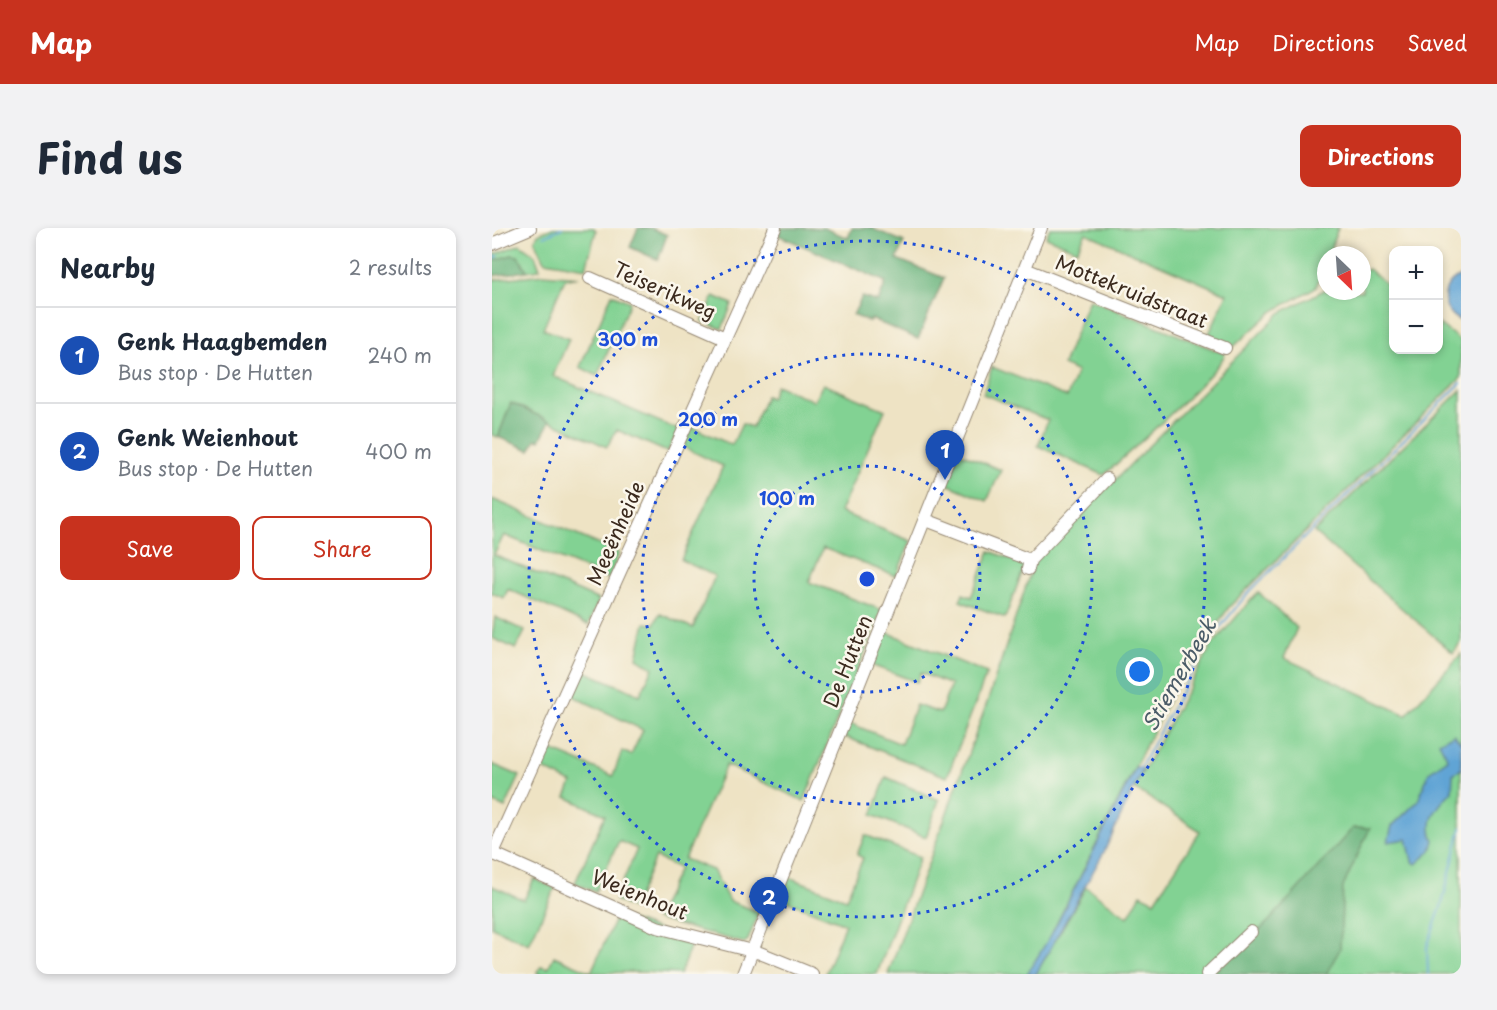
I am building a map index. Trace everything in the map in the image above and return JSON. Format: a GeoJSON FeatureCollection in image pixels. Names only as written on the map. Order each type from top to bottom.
{"type":"FeatureCollection","features":[{"type":"Feature","properties":{"kind":"street"},"geometry":{"type":"LineString","coordinates":[[492,244],[530,228]]}},
{"type":"Feature","properties":{"kind":"street","name":"Meeënheide"},"geometry":{"type":"LineString","coordinates":[[492,854],[775,228]]}},
{"type":"Feature","properties":{"kind":"street","name":"De Hutten"},"geometry":{"type":"LineString","coordinates":[[742,974],[926,520],[1041,228]]}},
{"type":"Feature","properties":{"kind":"street","name":"Mottekruidstraat"},"geometry":{"type":"LineString","coordinates":[[1025,269],[1225,348]]}},
{"type":"Feature","properties":{"kind":"street","name":"Teiserikweg"},"geometry":{"type":"LineString","coordinates":[[590,278],[725,338]]}},
{"type":"Feature","properties":{"kind":"street"},"geometry":{"type":"LineString","coordinates":[[926,520],[1029,565],[1107,479]]}},
{"type":"Feature","properties":{"kind":"street","name":"Weienhout"},"geometry":{"type":"LineString","coordinates":[[492,854],[657,927],[752,951],[812,974]]}},
{"type":"Feature","properties":{"kind":"street"},"geometry":{"type":"LineString","coordinates":[[1207,974],[1251,932]]}},
{"type":"Feature","properties":{"kind":"green space"},"geometry":{"type":"Polygon","coordinates":[[[553,228],[594,228],[596,231],[586,268],[545,261],[535,240],[538,234],[553,228]]]}},
{"type":"Feature","properties":{"kind":"green space"},"geometry":{"type":"Polygon","coordinates":[[[638,228],[651,228],[667,235],[658,260],[630,247],[638,228]]]}},
{"type":"Feature","properties":{"kind":"green space"},"geometry":{"type":"Polygon","coordinates":[[[781,228],[824,228],[848,238],[852,228],[871,228],[904,242],[897,259],[944,278],[918,339],[871,319],[870,322],[853,315],[862,297],[878,302],[886,282],[778,235],[781,228]]]}},
{"type":"Feature","properties":{"kind":"green space"},"geometry":{"type":"Polygon","coordinates":[[[1050,228],[1338,228],[1331,246],[1317,246],[1316,287],[1272,312],[1232,348],[1208,336],[1227,294],[1086,233],[1077,250],[1046,237],[1050,228]]]}},
{"type":"Feature","properties":{"kind":"green space"},"geometry":{"type":"Polygon","coordinates":[[[520,244],[535,255],[540,269],[527,271],[522,261],[512,255],[492,261],[492,255],[520,244]]]}},
{"type":"Feature","properties":{"kind":"green space"},"geometry":{"type":"Polygon","coordinates":[[[512,255],[518,256],[527,271],[492,276],[492,261],[512,255]]]}},
{"type":"Feature","properties":{"kind":"green space"},"geometry":{"type":"Polygon","coordinates":[[[1371,271],[1389,286],[1389,354],[1443,354],[1443,327],[1461,341],[1461,378],[1229,607],[1174,689],[1050,937],[1029,974],[888,974],[988,700],[1034,562],[1280,313],[1317,294],[1317,300],[1371,300],[1371,271]]]}},
{"type":"Feature","properties":{"kind":"green space"},"geometry":{"type":"Polygon","coordinates":[[[543,274],[579,277],[565,279],[543,329],[569,339],[553,376],[679,430],[667,452],[617,430],[607,447],[511,403],[498,437],[492,435],[492,280],[543,274]]]}},
{"type":"Feature","properties":{"kind":"green space"},"geometry":{"type":"Polygon","coordinates":[[[612,294],[630,302],[597,376],[580,367],[612,294]]]}},
{"type":"Feature","properties":{"kind":"green space"},"geometry":{"type":"Polygon","coordinates":[[[714,296],[732,304],[722,329],[703,321],[714,296]]]}},
{"type":"Feature","properties":{"kind":"green space"},"geometry":{"type":"Polygon","coordinates":[[[1089,299],[1225,354],[1190,396],[1104,475],[1038,446],[1048,420],[983,394],[992,367],[1067,397],[1077,372],[1063,365],[1089,299]]]}},
{"type":"Feature","properties":{"kind":"green space"},"geometry":{"type":"Polygon","coordinates":[[[823,384],[885,410],[840,512],[911,541],[896,576],[823,548],[809,582],[882,610],[804,801],[726,765],[684,859],[713,870],[729,901],[759,912],[748,940],[744,943],[656,919],[679,868],[655,857],[633,909],[615,900],[637,849],[619,841],[595,892],[575,883],[605,815],[566,797],[572,783],[539,767],[547,748],[613,776],[622,751],[631,755],[643,730],[571,695],[582,670],[640,695],[653,668],[637,658],[645,623],[654,624],[660,614],[693,628],[715,576],[681,560],[723,466],[683,447],[692,427],[732,445],[742,424],[752,427],[766,396],[771,398],[776,385],[814,401],[823,384]]]}},
{"type":"Feature","properties":{"kind":"green space"},"geometry":{"type":"Polygon","coordinates":[[[1461,390],[1461,642],[1453,653],[1314,532],[1461,390]]]}},
{"type":"Feature","properties":{"kind":"green space"},"geometry":{"type":"Polygon","coordinates":[[[511,403],[550,421],[540,440],[536,439],[530,450],[498,437],[511,403]]]}},
{"type":"Feature","properties":{"kind":"green space"},"geometry":{"type":"Polygon","coordinates":[[[958,452],[1001,470],[987,501],[947,484],[958,452]]]}},
{"type":"Feature","properties":{"kind":"green space"},"geometry":{"type":"Polygon","coordinates":[[[492,499],[619,553],[609,579],[504,535],[494,555],[599,600],[588,625],[508,589],[504,598],[492,593],[492,499]]]}},
{"type":"Feature","properties":{"kind":"green space"},"geometry":{"type":"Polygon","coordinates":[[[990,551],[1025,565],[1005,618],[960,601],[963,594],[971,597],[990,551]]]}},
{"type":"Feature","properties":{"kind":"green space"},"geometry":{"type":"Polygon","coordinates":[[[1258,592],[1297,628],[1284,658],[1406,715],[1461,654],[1461,974],[1036,974],[1086,887],[1128,917],[1141,894],[1155,901],[1200,831],[1134,788],[1212,645],[1258,592]]]}},
{"type":"Feature","properties":{"kind":"green space"},"geometry":{"type":"Polygon","coordinates":[[[495,617],[525,631],[516,649],[492,638],[495,617]]]}},
{"type":"Feature","properties":{"kind":"green space"},"geometry":{"type":"Polygon","coordinates":[[[886,632],[987,673],[947,777],[843,736],[849,723],[901,744],[916,705],[940,713],[951,685],[921,673],[917,682],[871,665],[886,632]]]}},
{"type":"Feature","properties":{"kind":"green space"},"geometry":{"type":"Polygon","coordinates":[[[492,764],[520,776],[505,808],[492,802],[492,764]]]}},
{"type":"Feature","properties":{"kind":"green space"},"geometry":{"type":"Polygon","coordinates":[[[886,777],[939,800],[926,837],[872,815],[886,777]]]}},
{"type":"Feature","properties":{"kind":"green space"},"geometry":{"type":"Polygon","coordinates":[[[1353,828],[1370,828],[1343,887],[1340,949],[1326,974],[1213,974],[1269,921],[1353,828]]]}},
{"type":"Feature","properties":{"kind":"green space"},"geometry":{"type":"Polygon","coordinates":[[[865,835],[920,857],[877,974],[825,974],[845,924],[780,898],[789,877],[846,899],[863,858],[857,855],[865,835]]]}},
{"type":"Feature","properties":{"kind":"green space"},"geometry":{"type":"Polygon","coordinates":[[[534,879],[555,888],[529,944],[492,927],[492,886],[524,900],[534,879]]]}},
{"type":"Feature","properties":{"kind":"green space"},"geometry":{"type":"Polygon","coordinates":[[[617,915],[692,942],[680,974],[642,972],[537,974],[541,966],[548,968],[554,956],[591,972],[617,915]]]}},
{"type":"Feature","properties":{"kind":"water"},"geometry":{"type":"Polygon","coordinates":[[[1461,276],[1461,321],[1449,311],[1444,298],[1449,285],[1461,276]]]}},
{"type":"Feature","properties":{"kind":"water"},"geometry":{"type":"Polygon","coordinates":[[[1454,734],[1461,743],[1461,769],[1453,774],[1452,791],[1434,813],[1431,833],[1434,840],[1431,851],[1416,864],[1412,861],[1407,839],[1388,842],[1392,826],[1418,801],[1429,772],[1448,759],[1439,742],[1454,734]]]}},
{"type":"Feature","properties":{"kind":"water"},"geometry":{"type":"Polygon","coordinates":[[[1136,767],[1143,769],[1104,852],[1036,974],[1027,974],[1051,935],[1136,767]]]}},
{"type":"Feature","properties":{"kind":"waterway"},"geometry":{"type":"LineString","coordinates":[[544,236],[562,228]]}},
{"type":"Feature","properties":{"kind":"waterway"},"geometry":{"type":"LineString","coordinates":[[492,259],[498,256]]}},
{"type":"Feature","properties":{"kind":"waterway","name":"Stiemerbeek"},"geometry":{"type":"LineString","coordinates":[[1139,770],[1208,642],[1247,594],[1461,383]]}},
{"type":"Feature","properties":{"kind":"waterway"},"geometry":{"type":"LineString","coordinates":[[1428,974],[1427,947],[1442,904],[1461,828]]}},
{"type":"Feature","properties":{"kind":"place","name":"Genk Haagbemden"},"geometry":{"type":"Point","coordinates":[945,480]}},
{"type":"Feature","properties":{"kind":"place","name":"Genk Weienhout"},"geometry":{"type":"Point","coordinates":[769,927]}}]}
